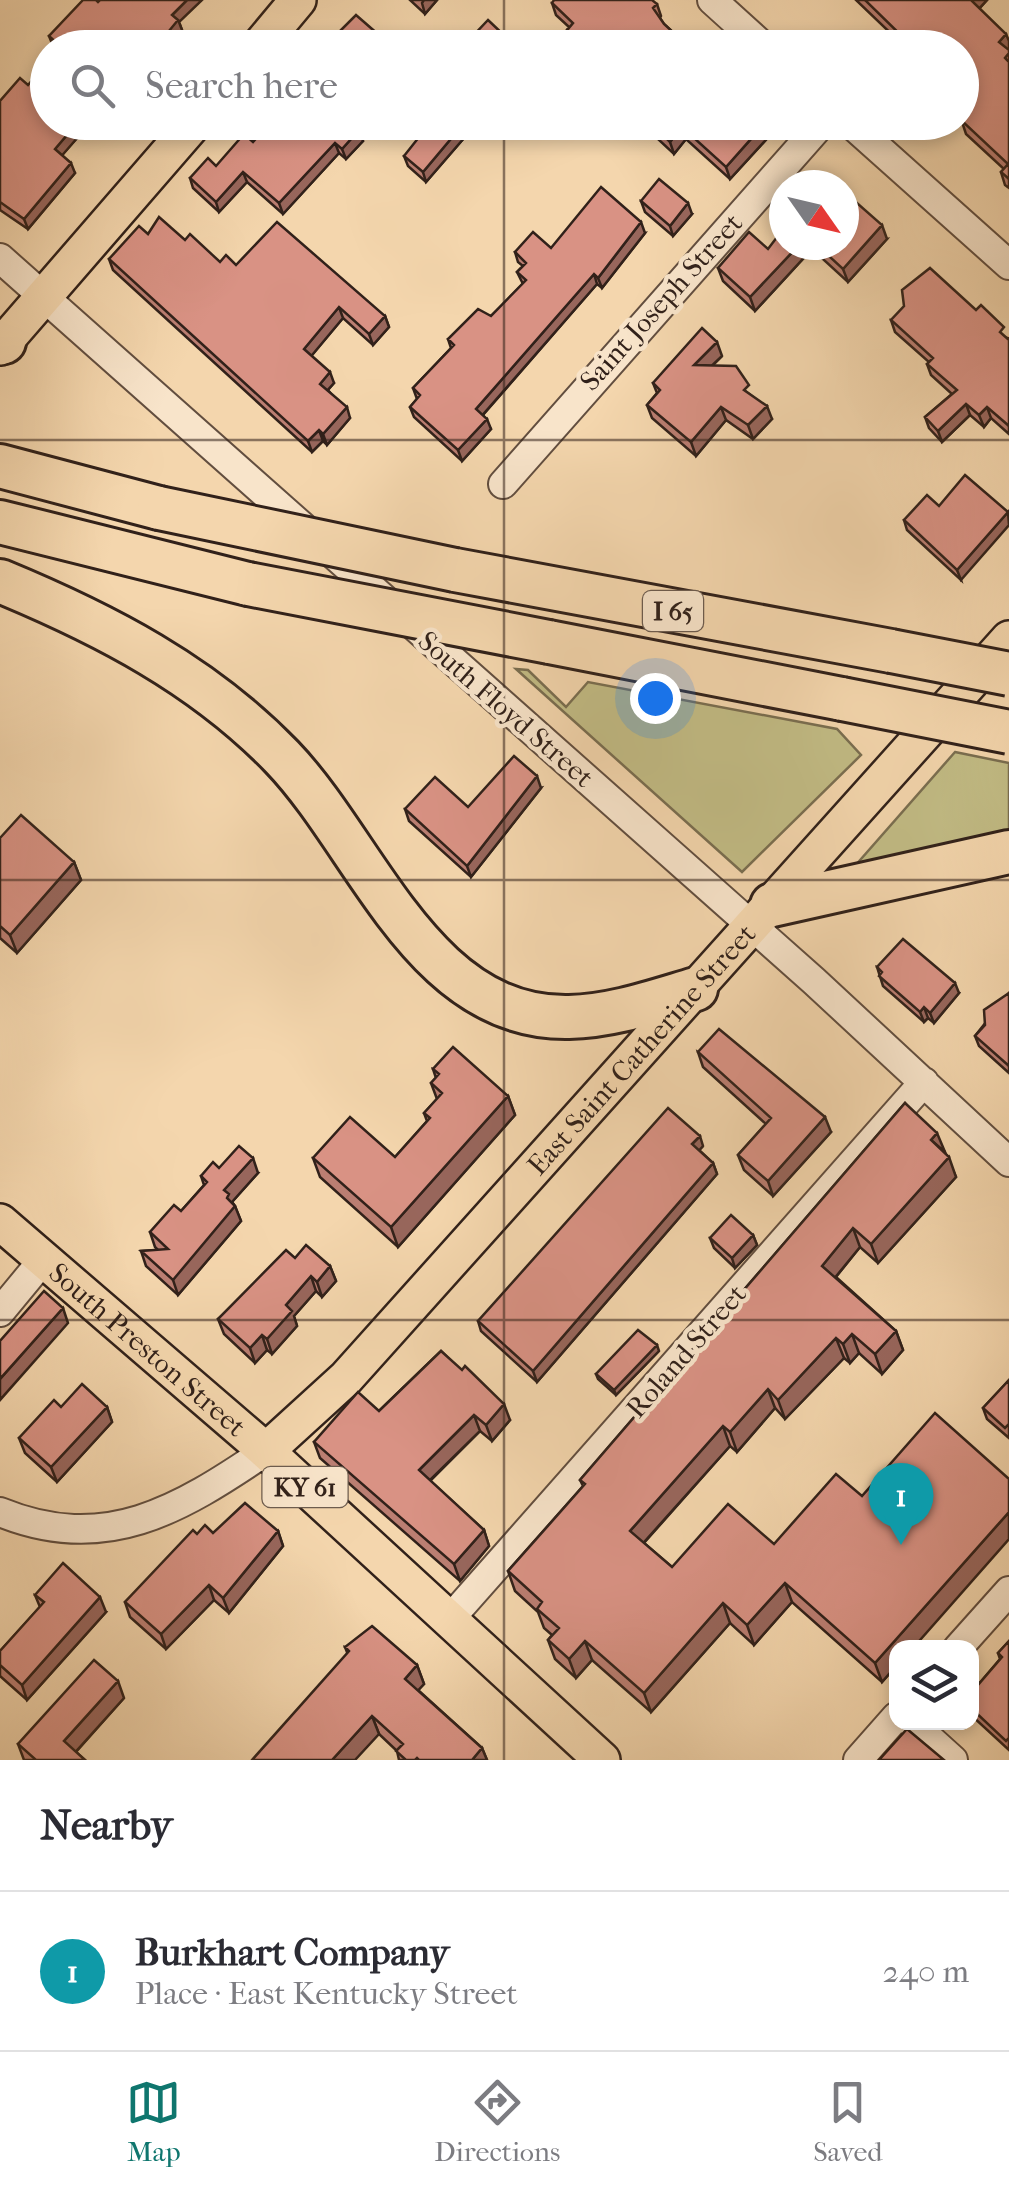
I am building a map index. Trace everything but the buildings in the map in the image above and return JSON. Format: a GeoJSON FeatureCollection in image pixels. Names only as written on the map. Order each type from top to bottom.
{"type":"FeatureCollection","features":[{"type":"Feature","properties":{"kind":"highway","name":"I 65"},"geometry":{"type":"LineString","coordinates":[[4,468],[158,508],[455,570],[1009,674]]}},
{"type":"Feature","properties":{"kind":"highway","name":"I 65"},"geometry":{"type":"LineString","coordinates":[[0,522],[248,584],[1009,732]]}},
{"type":"Feature","properties":{"kind":"highway"},"geometry":{"type":"LineString","coordinates":[[0,580],[156,655],[228,704],[316,797],[399,914],[444,966],[492,1000],[542,1015],[569,1017],[630,1008],[696,989]]}},
{"type":"Feature","properties":{"kind":"highway"},"geometry":{"type":"LineString","coordinates":[[762,916],[1009,852]]}},
{"type":"Feature","properties":{"kind":"main road"},"geometry":{"type":"LineString","coordinates":[[273,30],[298,0]]}},
{"type":"Feature","properties":{"kind":"main road"},"geometry":{"type":"LineString","coordinates":[[1,344],[179,140]]}},
{"type":"Feature","properties":{"kind":"main road","name":"East Saint Catherine Street"},"geometry":{"type":"LineString","coordinates":[[266,1451],[337,1388],[1009,639]]}},
{"type":"Feature","properties":{"kind":"main road","name":"South Preston Street"},"geometry":{"type":"LineString","coordinates":[[0,1222],[266,1451],[602,1760]]}},
{"type":"Feature","properties":{"kind":"street"},"geometry":{"type":"LineString","coordinates":[[712,0],[745,30]]}},
{"type":"Feature","properties":{"kind":"street","name":"Saint Joseph Street"},"geometry":{"type":"LineString","coordinates":[[503,484],[807,140]]}},
{"type":"Feature","properties":{"kind":"street"},"geometry":{"type":"LineString","coordinates":[[869,140],[1009,265]]}},
{"type":"Feature","properties":{"kind":"street","name":"South Floyd Street"},"geometry":{"type":"LineString","coordinates":[[0,258],[762,916],[924,1082],[1009,1162]]}},
{"type":"Feature","properties":{"kind":"street","name":"Roland Street"},"geometry":{"type":"LineString","coordinates":[[448,1621],[924,1082]]}},
{"type":"Feature","properties":{"kind":"street"},"geometry":{"type":"LineString","coordinates":[[0,1312],[43,1260]]}},
{"type":"Feature","properties":{"kind":"street"},"geometry":{"type":"LineString","coordinates":[[0,1512],[30,1524],[74,1530],[134,1524],[201,1492],[266,1451]]}},
{"type":"Feature","properties":{"kind":"street"},"geometry":{"type":"LineString","coordinates":[[965,1640],[1009,1591]]}},
{"type":"Feature","properties":{"kind":"street"},"geometry":{"type":"LineString","coordinates":[[858,1760],[889,1724]]}},
{"type":"Feature","properties":{"kind":"street"},"geometry":{"type":"LineString","coordinates":[[920,1730],[953,1760]]}},
{"type":"Feature","properties":{"kind":"shaded area"},"geometry":{"type":"Polygon","coordinates":[[[516,669],[528,670],[566,707],[588,682],[837,729],[861,755],[742,872],[516,669]]]}},
{"type":"Feature","properties":{"kind":"shaded area"},"geometry":{"type":"Polygon","coordinates":[[[955,752],[1009,763],[1009,833],[847,875],[955,752]]]}},
{"type":"Feature","properties":{"kind":"place","name":"Burkhart Company"},"geometry":{"type":"Point","coordinates":[901,1545]}}]}
